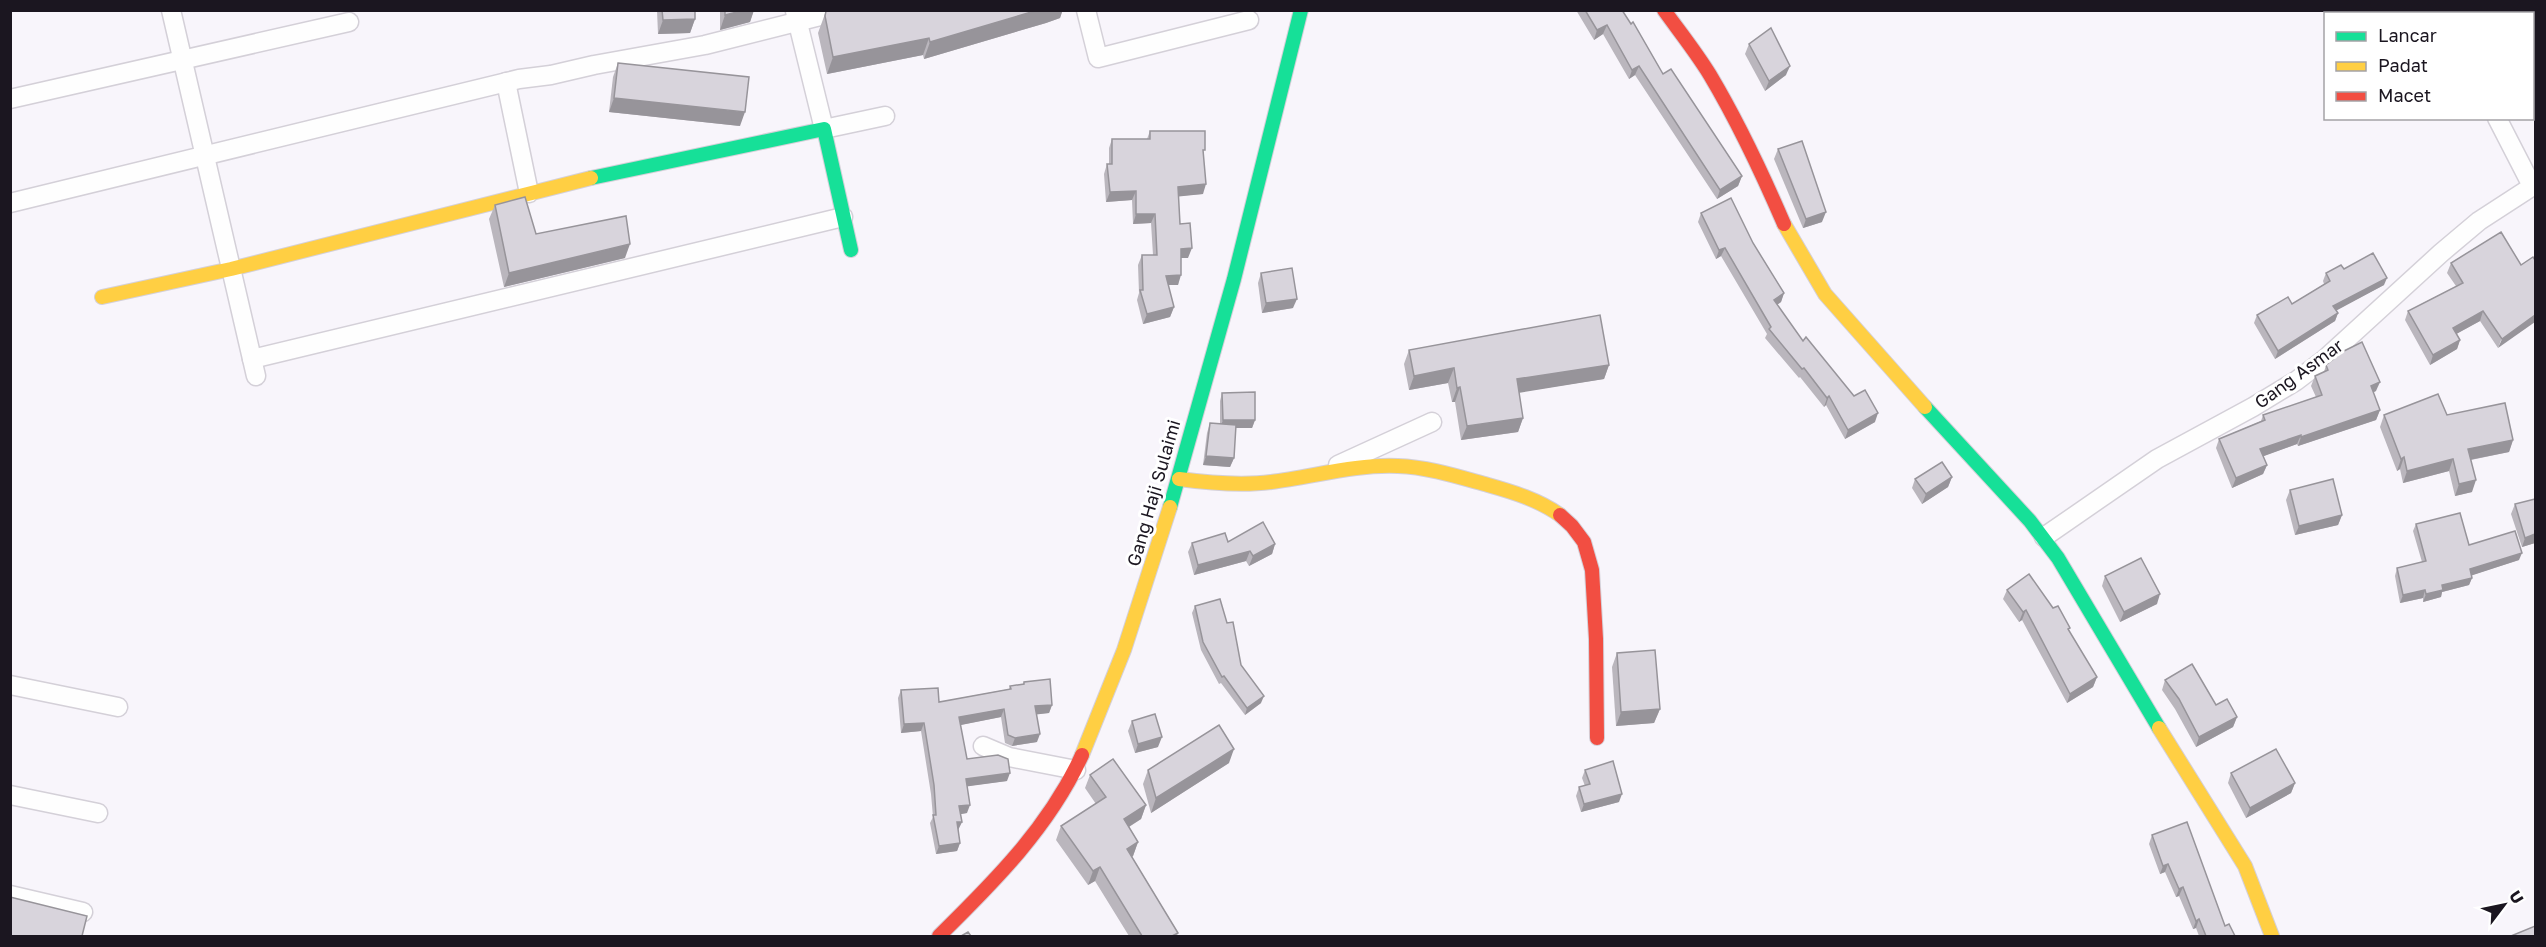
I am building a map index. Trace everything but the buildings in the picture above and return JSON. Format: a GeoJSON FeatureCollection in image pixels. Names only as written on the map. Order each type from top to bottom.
{"type":"FeatureCollection","features":[{"type":"Feature","properties":{"kind":"street"},"geometry":{"type":"LineString","coordinates":[[171,10],[254,368],[843,217]]}},
{"type":"Feature","properties":{"kind":"street"},"geometry":{"type":"LineString","coordinates":[[10,203],[506,82],[705,45],[796,16],[844,10]]}},
{"type":"Feature","properties":{"kind":"street"},"geometry":{"type":"LineString","coordinates":[[1086,10],[1098,58],[1249,20]]}},
{"type":"Feature","properties":{"kind":"street","name":"Gang Haji Sulaimi"},"geometry":{"type":"LineString","coordinates":[[939,936],[987,889],[1038,829],[1060,798],[1076,770],[1105,700],[1135,621],[1179,479],[1301,10]]}},
{"type":"Feature","properties":{"kind":"street"},"geometry":{"type":"LineString","coordinates":[[1664,10],[1708,72],[1726,103],[1758,165],[1790,237],[1825,294],[1946,431],[2044,537],[2245,866],[2272,936]]}},
{"type":"Feature","properties":{"kind":"street"},"geometry":{"type":"LineString","coordinates":[[796,16],[851,250]]}},
{"type":"Feature","properties":{"kind":"street"},"geometry":{"type":"LineString","coordinates":[[10,99],[349,22]]}},
{"type":"Feature","properties":{"kind":"street"},"geometry":{"type":"LineString","coordinates":[[506,82],[529,193]]}},
{"type":"Feature","properties":{"kind":"street"},"geometry":{"type":"LineString","coordinates":[[102,297],[231,269],[585,179],[885,116]]}},
{"type":"Feature","properties":{"kind":"street"},"geometry":{"type":"LineString","coordinates":[[2498,120],[2534,185]]}},
{"type":"Feature","properties":{"kind":"street","name":"Gang Asmar"},"geometry":{"type":"LineString","coordinates":[[2044,537],[2157,459],[2296,381],[2325,359],[2479,221],[2534,185]]}},
{"type":"Feature","properties":{"kind":"street"},"geometry":{"type":"LineString","coordinates":[[1320,473],[1432,422]]}},
{"type":"Feature","properties":{"kind":"street"},"geometry":{"type":"LineString","coordinates":[[1179,479],[1227,485],[1251,484],[1320,473],[1390,466],[1426,471],[1537,501],[1562,516],[1572,525],[1587,548],[1591,561],[1597,650],[1597,738]]}},
{"type":"Feature","properties":{"kind":"street"},"geometry":{"type":"LineString","coordinates":[[10,685],[118,707]]}},
{"type":"Feature","properties":{"kind":"street"},"geometry":{"type":"LineString","coordinates":[[983,746],[1009,757],[1076,770]]}},
{"type":"Feature","properties":{"kind":"street"},"geometry":{"type":"LineString","coordinates":[[10,795],[98,813]]}},
{"type":"Feature","properties":{"kind":"street"},"geometry":{"type":"LineString","coordinates":[[10,895],[83,912]]}},
{"type":"Feature","properties":{"kind":"traffic: fast"},"geometry":{"type":"LineString","coordinates":[[1170,507],[1234,279],[1301,10]]}},
{"type":"Feature","properties":{"kind":"traffic: fast"},"geometry":{"type":"LineString","coordinates":[[591,178],[824,129],[851,250]]}},
{"type":"Feature","properties":{"kind":"traffic: fast"},"geometry":{"type":"LineString","coordinates":[[1925,407],[2030,521],[2058,558],[2159,728]]}},
{"type":"Feature","properties":{"kind":"traffic: slow"},"geometry":{"type":"LineString","coordinates":[[102,297],[231,269],[591,178]]}},
{"type":"Feature","properties":{"kind":"traffic: slow"},"geometry":{"type":"LineString","coordinates":[[1784,224],[1825,294],[1925,407]]}},
{"type":"Feature","properties":{"kind":"traffic: slow"},"geometry":{"type":"LineString","coordinates":[[1179,479],[1248,484],[1366,467],[1421,468],[1507,491],[1535,501],[1560,515]]}},
{"type":"Feature","properties":{"kind":"traffic: slow"},"geometry":{"type":"LineString","coordinates":[[1082,755],[1124,650],[1170,507]]}},
{"type":"Feature","properties":{"kind":"traffic: slow"},"geometry":{"type":"LineString","coordinates":[[2159,728],[2245,866],[2272,936]]}},
{"type":"Feature","properties":{"kind":"traffic: jam"},"geometry":{"type":"LineString","coordinates":[[1664,10],[1710,75],[1749,148],[1784,224]]}},
{"type":"Feature","properties":{"kind":"traffic: jam"},"geometry":{"type":"LineString","coordinates":[[1560,515],[1584,542],[1592,570],[1596,639],[1597,738]]}},
{"type":"Feature","properties":{"kind":"traffic: jam"},"geometry":{"type":"LineString","coordinates":[[939,936],[1019,852],[1054,806],[1082,755]]}}]}
